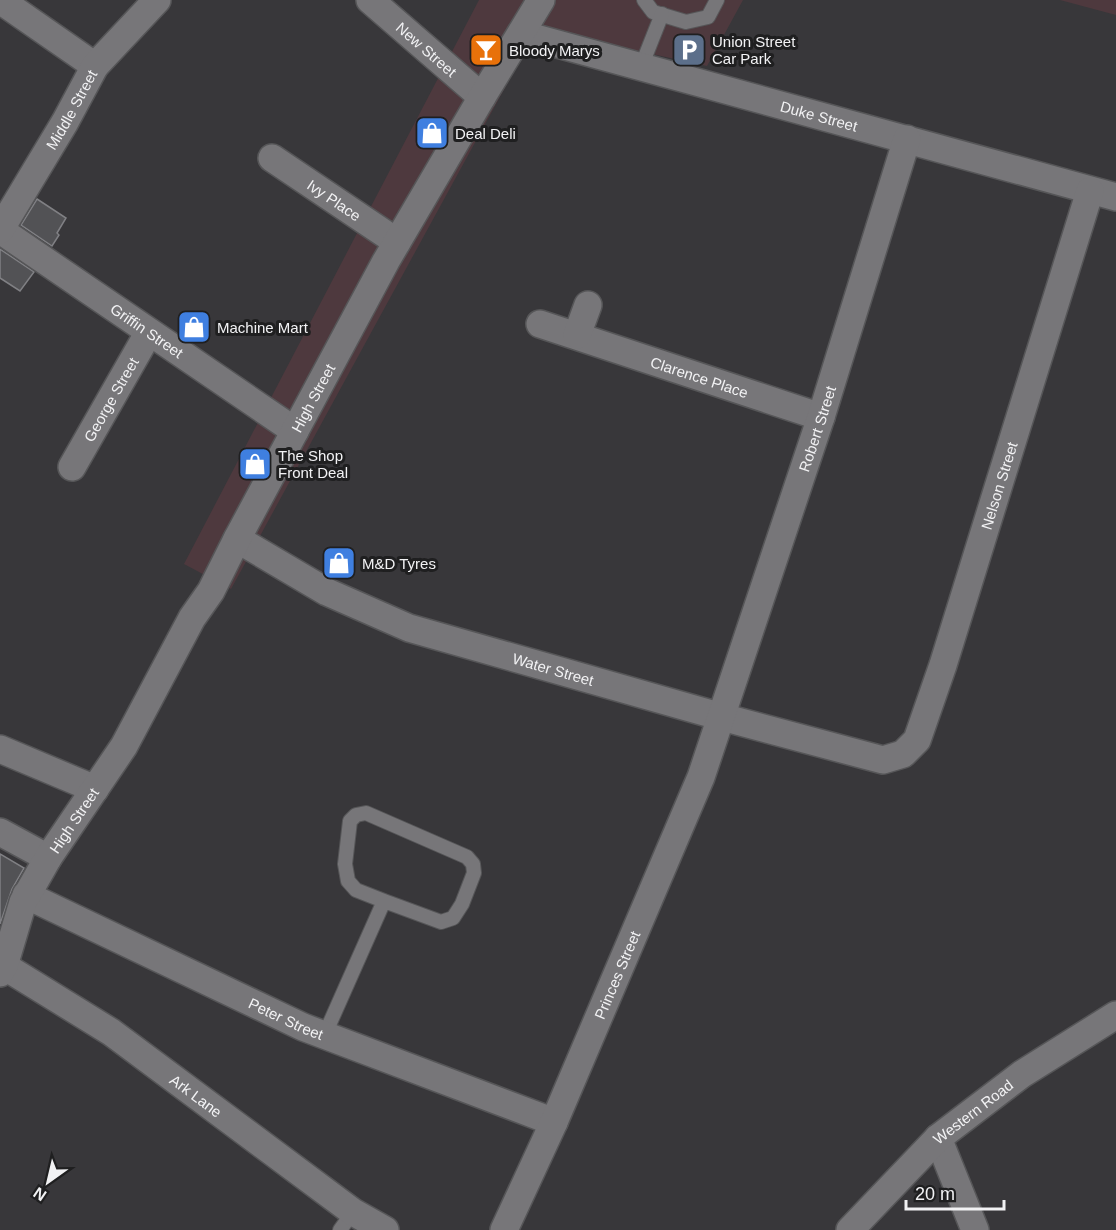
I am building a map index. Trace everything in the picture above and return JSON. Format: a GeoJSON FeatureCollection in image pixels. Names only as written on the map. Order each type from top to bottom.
{"type":"FeatureCollection","features":[{"type":"Feature","properties":{"kind":"street"},"geometry":{"type":"LineString","coordinates":[[0,0],[95,66]]}},
{"type":"Feature","properties":{"kind":"street","name":"Middle Street"},"geometry":{"type":"LineString","coordinates":[[0,230],[65,122],[95,66],[157,0]]}},
{"type":"Feature","properties":{"kind":"street","name":"New Street"},"geometry":{"type":"LineString","coordinates":[[370,0],[482,97]]}},
{"type":"Feature","properties":{"kind":"street","name":"High Street"},"geometry":{"type":"LineString","coordinates":[[2,969],[22,902],[48,858],[124,746],[192,618],[211,591],[397,242],[542,0]]}},
{"type":"Feature","properties":{"kind":"street","name":"Duke Street"},"geometry":{"type":"LineString","coordinates":[[521,34],[1116,197]]}},
{"type":"Feature","properties":{"kind":"street","name":"Robert Street"},"geometry":{"type":"LineString","coordinates":[[722,717],[821,417],[907,139]]}},
{"type":"Feature","properties":{"kind":"street","name":"Ivy Place"},"geometry":{"type":"LineString","coordinates":[[272,158],[397,242]]}},
{"type":"Feature","properties":{"kind":"street","name":"Nelson Street"},"geometry":{"type":"LineString","coordinates":[[883,760],[903,754],[917,741],[1090,191]]}},
{"type":"Feature","properties":{"kind":"street","name":"Griffin Street"},"geometry":{"type":"LineString","coordinates":[[0,230],[295,431]]}},
{"type":"Feature","properties":{"kind":"street"},"geometry":{"type":"LineString","coordinates":[[577,335],[588,305]]}},
{"type":"Feature","properties":{"kind":"street","name":"Clarence Place"},"geometry":{"type":"LineString","coordinates":[[540,324],[821,417]]}},
{"type":"Feature","properties":{"kind":"street","name":"George Street"},"geometry":{"type":"LineString","coordinates":[[72,467],[149,332]]}},
{"type":"Feature","properties":{"kind":"street","name":"Water Street"},"geometry":{"type":"LineString","coordinates":[[237,539],[327,592],[409,628],[883,760]]}},
{"type":"Feature","properties":{"kind":"street","name":"Princes Street"},"geometry":{"type":"LineString","coordinates":[[504,1230],[554,1122],[701,777],[722,717]]}},
{"type":"Feature","properties":{"kind":"street"},"geometry":{"type":"LineString","coordinates":[[0,749],[95,789]]}},
{"type":"Feature","properties":{"kind":"street"},"geometry":{"type":"LineString","coordinates":[[0,832],[48,858]]}},
{"type":"Feature","properties":{"kind":"street","name":"Peter Street"},"geometry":{"type":"LineString","coordinates":[[26,895],[303,1027],[554,1122]]}},
{"type":"Feature","properties":{"kind":"street","name":"Ark Lane"},"geometry":{"type":"LineString","coordinates":[[2,969],[111,1032],[346,1221],[385,1230]]}},
{"type":"Feature","properties":{"kind":"street","name":"Western Road"},"geometry":{"type":"LineString","coordinates":[[850,1230],[938,1138],[1022,1074],[1116,1016]]}},
{"type":"Feature","properties":{"kind":"street"},"geometry":{"type":"LineString","coordinates":[[938,1138],[975,1230]]}},
{"type":"Feature","properties":{"kind":"lane"},"geometry":{"type":"LineString","coordinates":[[644,0],[653,12],[686,21],[708,17],[717,0]]}},
{"type":"Feature","properties":{"kind":"lane"},"geometry":{"type":"LineString","coordinates":[[641,67],[662,14]]}},
{"type":"Feature","properties":{"kind":"lane"},"geometry":{"type":"LineString","coordinates":[[366,813],[467,856],[473,864],[474,873],[462,904],[453,918],[441,922],[384,901],[356,890],[348,881],[345,864],[350,821],[356,815],[366,813]]}},
{"type":"Feature","properties":{"kind":"lane"},"geometry":{"type":"LineString","coordinates":[[325,1034],[384,901]]}},
{"type":"Feature","properties":{"kind":"shaded area"},"geometry":{"type":"Polygon","coordinates":[[[479,0],[743,0],[707,66],[537,29],[231,589],[184,564],[479,0]]]}},
{"type":"Feature","properties":{"kind":"shaded area"},"geometry":{"type":"Polygon","coordinates":[[[1060,0],[1116,0],[1116,15],[1060,0]]]}},
{"type":"Feature","properties":{"kind":"building"},"geometry":{"type":"Polygon","coordinates":[[[37,199],[66,218],[52,246],[21,225],[37,199]]]}},
{"type":"Feature","properties":{"kind":"building"},"geometry":{"type":"Polygon","coordinates":[[[0,249],[34,272],[20,291],[0,278],[0,249]]]}},
{"type":"Feature","properties":{"kind":"building"},"geometry":{"type":"Polygon","coordinates":[[[0,854],[24,868],[12,889],[0,924],[0,854]]]}},
{"type":"Feature","properties":{"kind":"place","name":"Bloody Marys"},"geometry":{"type":"Point","coordinates":[486,50]}},
{"type":"Feature","properties":{"kind":"place","name":"Union Street Car Park"},"geometry":{"type":"Point","coordinates":[689,50]}},
{"type":"Feature","properties":{"kind":"place","name":"Deal Deli"},"geometry":{"type":"Point","coordinates":[432,133]}},
{"type":"Feature","properties":{"kind":"place","name":"Machine Mart"},"geometry":{"type":"Point","coordinates":[194,327]}},
{"type":"Feature","properties":{"kind":"place","name":"The Shop Front Deal"},"geometry":{"type":"Point","coordinates":[255,464]}},
{"type":"Feature","properties":{"kind":"place","name":"M&D Tyres"},"geometry":{"type":"Point","coordinates":[339,563]}}]}
